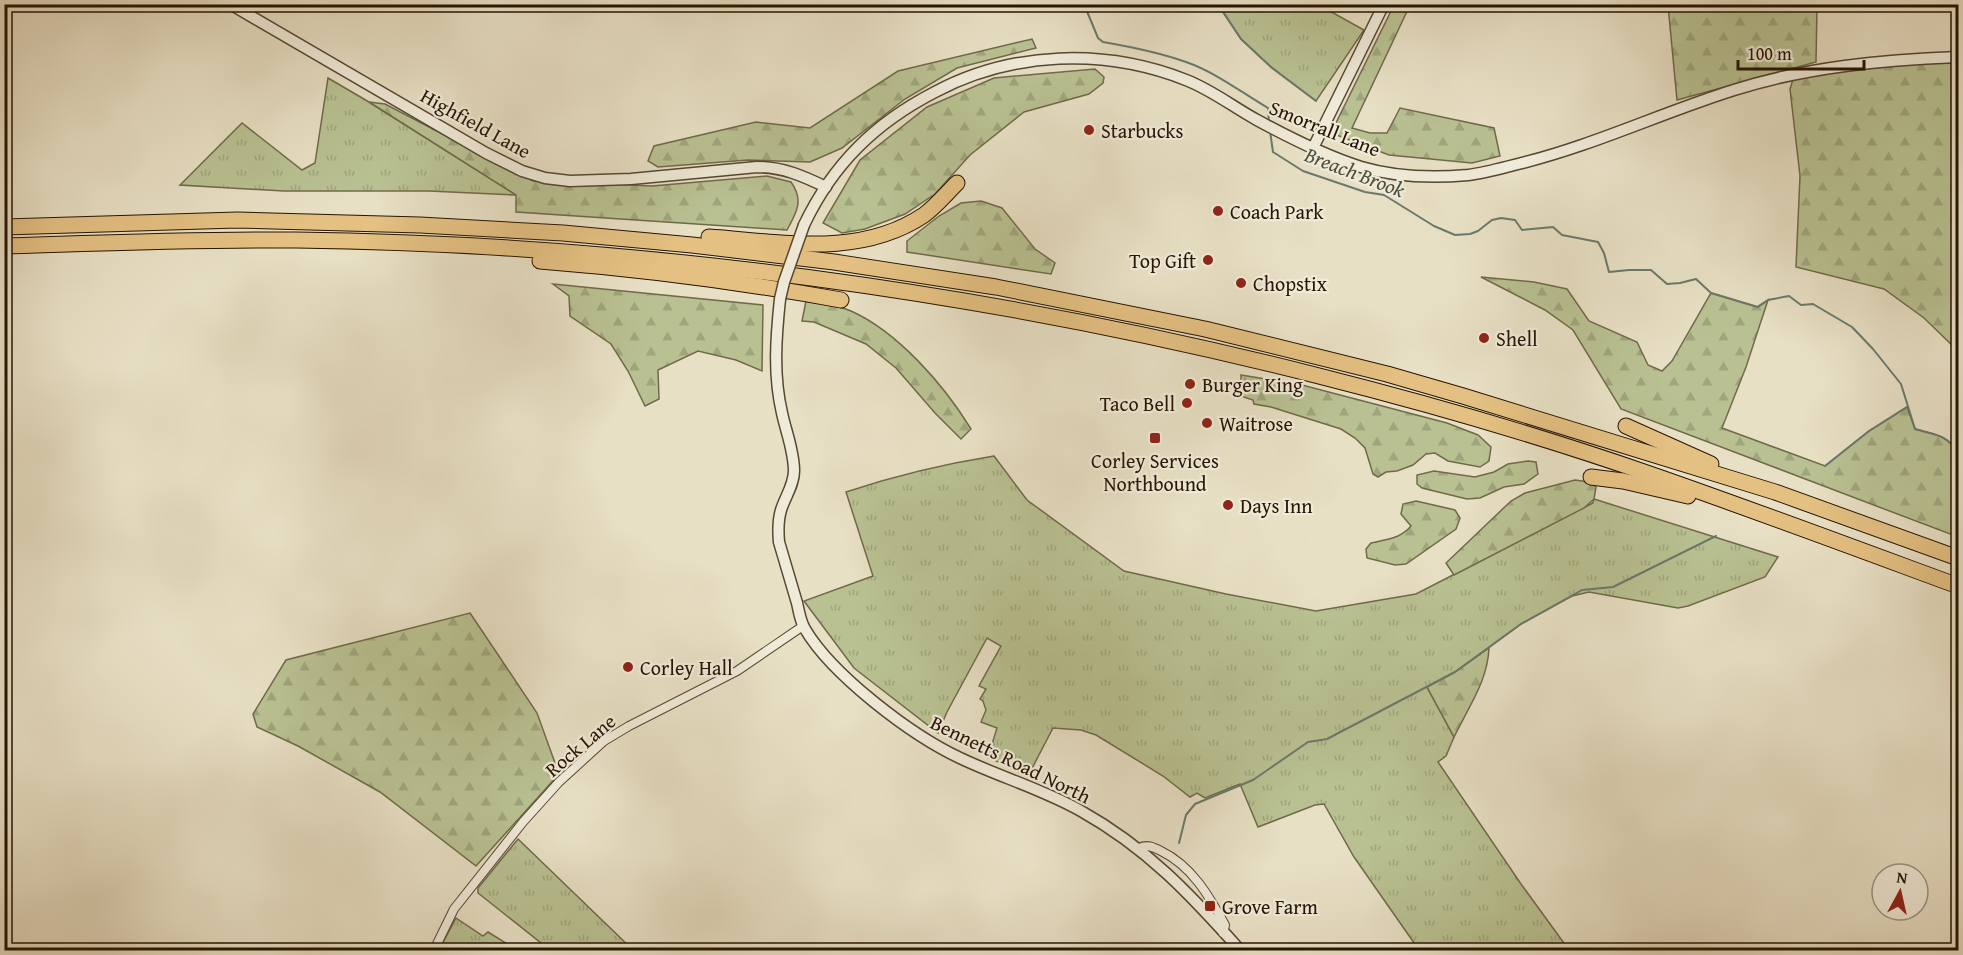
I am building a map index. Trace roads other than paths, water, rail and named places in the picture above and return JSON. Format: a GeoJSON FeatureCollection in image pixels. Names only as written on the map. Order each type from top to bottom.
{"type":"FeatureCollection","features":[{"type":"Feature","properties":{"kind":"highway"},"geometry":{"type":"LineString","coordinates":[[562,233],[672,235],[819,245],[847,243],[890,234],[925,214],[957,183]]}},
{"type":"Feature","properties":{"kind":"highway"},"geometry":{"type":"LineString","coordinates":[[4,227],[237,220],[420,225],[562,233],[692,245],[834,262],[996,287],[1160,320],[1376,371],[1774,492],[1959,558]]}},
{"type":"Feature","properties":{"kind":"highway"},"geometry":{"type":"LineString","coordinates":[[299,240],[549,261],[791,291],[841,300]]}},
{"type":"Feature","properties":{"kind":"highway"},"geometry":{"type":"LineString","coordinates":[[4,246],[299,240],[473,246],[692,264],[839,282],[1020,311],[1203,349],[1384,393],[1643,472],[1959,586]]}},
{"type":"Feature","properties":{"kind":"highway"},"geometry":{"type":"LineString","coordinates":[[1626,426],[1774,492]]}},
{"type":"Feature","properties":{"kind":"highway"},"geometry":{"type":"LineString","coordinates":[[1591,477],[1623,481],[1758,513]]}},
{"type":"Feature","properties":{"kind":"street","name":"Highfield Lane"},"geometry":{"type":"LineString","coordinates":[[230,4],[486,153],[522,171],[570,181],[631,179],[773,167],[793,172],[826,188]]}},
{"type":"Feature","properties":{"kind":"street"},"geometry":{"type":"LineString","coordinates":[[1313,148],[1384,4]]}},
{"type":"Feature","properties":{"kind":"street","name":"Smorrall Lane"},"geometry":{"type":"LineString","coordinates":[[826,188],[860,144],[904,108],[958,80],[1004,66],[1074,57],[1118,60],[1187,80],[1313,148],[1362,167],[1427,177],[1469,175],[1537,159],[1588,143],[1732,90],[1781,76],[1884,61],[1959,57]]}},
{"type":"Feature","properties":{"kind":"street","name":"Bennetts Road North"},"geometry":{"type":"LineString","coordinates":[[826,188],[813,206],[804,225],[784,282],[776,335],[775,363],[782,413],[795,473],[781,511],[779,542],[803,626],[814,643],[853,683],[915,732],[958,757],[1080,810],[1139,848],[1174,879],[1240,951]]}},
{"type":"Feature","properties":{"kind":"street","name":"Rock Lane"},"geometry":{"type":"LineString","coordinates":[[434,951],[454,909],[523,822],[559,782],[604,741],[736,670],[803,626]]}},
{"type":"Feature","properties":{"kind":"street","name":"Bennetts Road North"},"geometry":{"type":"LineString","coordinates":[[1139,848],[1151,847],[1181,864],[1195,878],[1225,925],[1223,933]]}},
{"type":"Feature","properties":{"kind":"waterway","name":"Breach Brook"},"geometry":{"type":"LineString","coordinates":[[1084,4],[1098,38],[1103,42],[1165,55],[1207,71],[1268,108],[1269,123]]}},
{"type":"Feature","properties":{"kind":"waterway"},"geometry":{"type":"LineString","coordinates":[[1218,4],[1241,39],[1272,68],[1316,101]]}},
{"type":"Feature","properties":{"kind":"waterway","name":"Breach Brook"},"geometry":{"type":"LineString","coordinates":[[1270,131],[1273,152],[1303,171],[1365,192],[1384,195],[1434,226],[1455,235],[1470,234],[1492,220],[1501,218],[1515,220],[1522,230],[1553,227],[1562,235],[1598,242],[1604,253],[1609,272],[1651,270],[1667,284],[1696,279],[1711,293],[1758,307],[1768,300],[1789,296],[1801,305],[1813,304],[1852,327],[1873,349],[1901,384],[1915,429],[1945,439],[1958,453]]}},
{"type":"Feature","properties":{"kind":"waterway"},"geometry":{"type":"LineString","coordinates":[[1825,466],[1869,431],[1907,407]]}},
{"type":"Feature","properties":{"kind":"waterway"},"geometry":{"type":"LineString","coordinates":[[1179,843],[1186,815],[1195,804],[1253,780],[1308,742],[1327,739],[1455,672],[1521,624],[1582,590],[1613,587],[1716,536]]}},
{"type":"Feature","properties":{"kind":"place","name":"Starbucks"},"geometry":{"type":"Point","coordinates":[1089,130]}},
{"type":"Feature","properties":{"kind":"place","name":"Coach Park"},"geometry":{"type":"Point","coordinates":[1218,211]}},
{"type":"Feature","properties":{"kind":"place","name":"Top Gift"},"geometry":{"type":"Point","coordinates":[1208,260]}},
{"type":"Feature","properties":{"kind":"place","name":"Chopstix"},"geometry":{"type":"Point","coordinates":[1241,283]}},
{"type":"Feature","properties":{"kind":"place","name":"Shell"},"geometry":{"type":"Point","coordinates":[1484,338]}},
{"type":"Feature","properties":{"kind":"place","name":"Burger King"},"geometry":{"type":"Point","coordinates":[1190,384]}},
{"type":"Feature","properties":{"kind":"place","name":"Taco Bell"},"geometry":{"type":"Point","coordinates":[1187,403]}},
{"type":"Feature","properties":{"kind":"place","name":"Waitrose"},"geometry":{"type":"Point","coordinates":[1207,423]}},
{"type":"Feature","properties":{"kind":"place","name":"Corley Services Northbound"},"geometry":{"type":"Point","coordinates":[1155,438]}},
{"type":"Feature","properties":{"kind":"place","name":"Days Inn"},"geometry":{"type":"Point","coordinates":[1228,505]}},
{"type":"Feature","properties":{"kind":"place","name":"Corley Hall"},"geometry":{"type":"Point","coordinates":[628,667]}},
{"type":"Feature","properties":{"kind":"place","name":"Grove Farm"},"geometry":{"type":"Point","coordinates":[1210,906]}}]}
